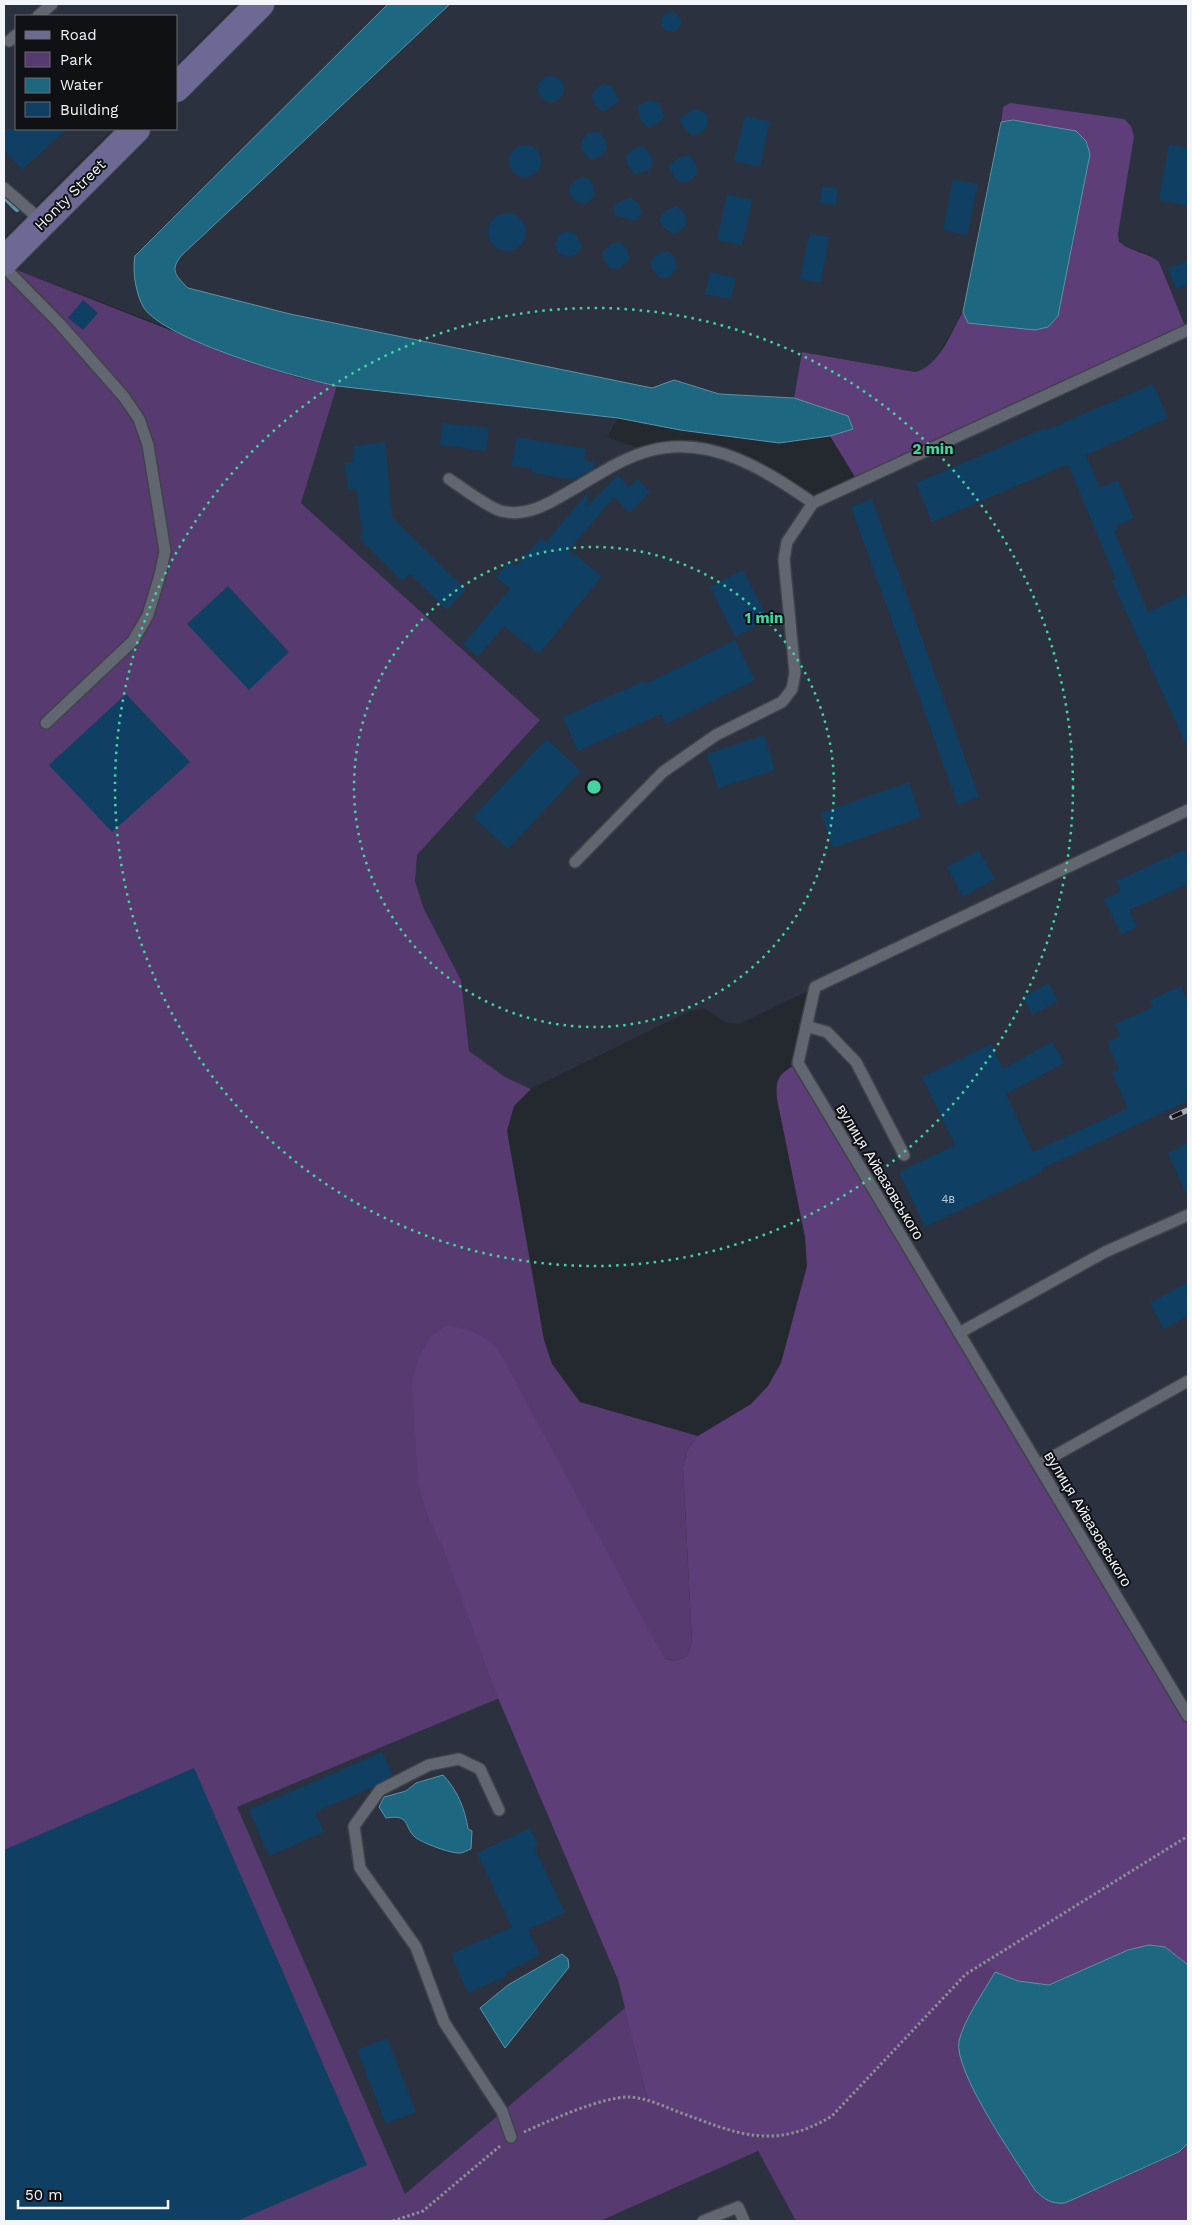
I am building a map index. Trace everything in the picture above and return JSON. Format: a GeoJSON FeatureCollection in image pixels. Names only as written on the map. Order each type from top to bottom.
{"type":"FeatureCollection","features":[{"type":"Feature","properties":{"kind":"street"},"geometry":{"type":"LineString","coordinates":[[178,86],[260,4]]}},
{"type":"Feature","properties":{"kind":"street","name":"Honty Street"},"geometry":{"type":"LineString","coordinates":[[4,261],[135,130]]}},
{"type":"Feature","properties":{"kind":"lane"},"geometry":{"type":"LineString","coordinates":[[39,15],[52,4]]}},
{"type":"Feature","properties":{"kind":"lane"},"geometry":{"type":"LineString","coordinates":[[4,188],[43,222]]}},
{"type":"Feature","properties":{"kind":"lane"},"geometry":{"type":"LineString","coordinates":[[4,267],[60,324],[124,397],[139,419],[148,445],[165,551],[148,615],[133,641],[46,722]]}},
{"type":"Feature","properties":{"kind":"lane"},"geometry":{"type":"LineString","coordinates":[[575,862],[663,772],[716,735],[782,702],[792,689],[795,673],[784,560],[787,542],[813,503],[1188,330]]}},
{"type":"Feature","properties":{"kind":"lane"},"geometry":{"type":"LineString","coordinates":[[449,479],[499,511],[523,512],[544,506],[625,460],[655,449],[670,446],[687,446],[717,450],[736,458],[791,488],[813,503]]}},
{"type":"Feature","properties":{"kind":"lane","name":"вулиця Айвазовського"},"geometry":{"type":"LineString","coordinates":[[1188,810],[815,987],[798,1063],[1188,1716]]}},
{"type":"Feature","properties":{"kind":"lane"},"geometry":{"type":"LineString","coordinates":[[806,1026],[827,1032],[856,1062],[904,1155]]}},
{"type":"Feature","properties":{"kind":"lane"},"geometry":{"type":"LineString","coordinates":[[959,1333],[1105,1252],[1188,1215]]}},
{"type":"Feature","properties":{"kind":"lane"},"geometry":{"type":"LineString","coordinates":[[1038,1465],[1188,1382]]}},
{"type":"Feature","properties":{"kind":"lane"},"geometry":{"type":"LineString","coordinates":[[499,1810],[480,1769],[459,1759],[429,1765],[380,1790],[354,1826],[360,1868],[416,1947],[444,2022],[502,2111],[511,2137]]}},
{"type":"Feature","properties":{"kind":"lane"},"geometry":{"type":"LineString","coordinates":[[703,2221],[738,2207],[744,2221]]}},
{"type":"Feature","properties":{"kind":"path"},"geometry":{"type":"LineString","coordinates":[[393,2221],[423,2211],[511,2137],[607,2100],[628,2097],[648,2100],[730,2131],[758,2137],[798,2133],[814,2127],[832,2116],[966,1974],[1188,1836]]}},
{"type":"Feature","properties":{"kind":"shaded area"},"geometry":{"type":"Polygon","coordinates":[[[4,4],[237,4],[178,63],[178,15],[15,15],[15,130],[112,130],[4,238],[4,4]]]}},
{"type":"Feature","properties":{"kind":"shaded area"},"geometry":{"type":"Polygon","coordinates":[[[260,4],[1188,4],[1188,1716],[798,1063],[815,988],[739,1024],[727,1023],[705,1009],[690,1011],[531,1089],[505,1077],[469,1051],[461,980],[424,909],[415,881],[416,856],[540,720],[301,503],[337,386],[618,418],[607,437],[647,451],[717,450],[813,503],[1186,331],[1151,255],[1125,247],[1119,242],[1118,234],[1003,106],[963,312],[935,360],[924,370],[915,372],[802,352],[794,398],[719,394],[674,380],[652,388],[290,314],[200,292],[188,288],[177,277],[169,328],[4,265],[135,130],[178,130],[178,86],[260,4]]]}},
{"type":"Feature","properties":{"kind":"shaded area"},"geometry":{"type":"Polygon","coordinates":[[[1010,103],[1124,119],[1131,126],[1134,136],[1118,234],[1119,242],[1159,262],[1187,331],[858,482],[830,436],[853,429],[848,416],[794,398],[802,352],[915,372],[923,369],[938,356],[963,312],[968,323],[1013,120],[1001,122],[1003,107],[1010,103]]]}},
{"type":"Feature","properties":{"kind":"shaded area"},"geometry":{"type":"Polygon","coordinates":[[[798,1063],[1188,1716],[1188,1965],[1165,1947],[1149,1945],[1128,1950],[1049,1985],[1018,1981],[995,1972],[986,1960],[966,1974],[832,2116],[802,2132],[778,2136],[759,2136],[740,2133],[702,2122],[648,2100],[618,1980],[498,1698],[444,1550],[428,1516],[418,1482],[412,1383],[418,1359],[431,1336],[447,1325],[476,1333],[499,1351],[664,1658],[675,1661],[687,1656],[692,1641],[683,1468],[687,1450],[698,1436],[751,1404],[768,1386],[781,1363],[807,1266],[805,1237],[777,1099],[777,1085],[780,1076],[798,1063]]]}},
{"type":"Feature","properties":{"kind":"shaded area"},"geometry":{"type":"Polygon","coordinates":[[[4,1452],[430,1727],[498,1698],[618,1980],[626,2007],[406,2194],[394,2221],[4,2221],[4,1452]]]}},
{"type":"Feature","properties":{"kind":"shaded area"},"geometry":{"type":"Polygon","coordinates":[[[758,2151],[796,2221],[600,2221],[758,2151]]]}},
{"type":"Feature","properties":{"kind":"green space"},"geometry":{"type":"Polygon","coordinates":[[[4,265],[262,366],[303,379],[337,386],[301,503],[540,720],[417,855],[415,881],[424,909],[461,980],[469,1051],[505,1077],[531,1089],[514,1106],[507,1131],[544,1340],[552,1364],[580,1402],[698,1436],[687,1450],[683,1468],[692,1641],[687,1656],[675,1661],[665,1658],[589,1661],[237,1807],[405,2194],[626,2007],[648,2100],[758,2137],[798,2133],[814,2127],[832,2116],[966,1974],[986,1959],[995,1972],[964,2027],[964,2068],[988,2116],[1035,2190],[1065,2203],[1179,2153],[1188,2143],[1188,2221],[796,2221],[758,2151],[600,2221],[4,2221],[4,265]]]}},
{"type":"Feature","properties":{"kind":"water"},"geometry":{"type":"Polygon","coordinates":[[[388,4],[450,4],[182,255],[175,269],[177,276],[188,288],[290,314],[652,388],[674,380],[719,394],[794,398],[848,416],[853,429],[830,436],[779,443],[680,430],[618,418],[337,386],[293,375],[204,345],[178,333],[157,320],[144,308],[139,296],[134,276],[135,256],[388,4]]]}},
{"type":"Feature","properties":{"kind":"water"},"geometry":{"type":"Polygon","coordinates":[[[1013,120],[1076,131],[1086,141],[1090,154],[1058,316],[1048,327],[1035,330],[968,323],[963,312],[1001,122],[1013,120]]]}},
{"type":"Feature","properties":{"kind":"water"},"geometry":{"type":"Polygon","coordinates":[[[443,1775],[456,1793],[465,1814],[468,1829],[472,1831],[471,1849],[461,1853],[444,1850],[415,1837],[403,1819],[386,1818],[379,1807],[384,1797],[406,1791],[416,1783],[443,1775]]]}},
{"type":"Feature","properties":{"kind":"water"},"geometry":{"type":"Polygon","coordinates":[[[1149,1945],[1165,1947],[1188,1965],[1188,2143],[1179,2152],[1065,2203],[1048,2201],[1035,2190],[1001,2138],[976,2094],[960,2055],[959,2041],[962,2033],[970,2015],[995,1972],[1018,1981],[1049,1985],[1128,1950],[1149,1945]]]}},
{"type":"Feature","properties":{"kind":"water"},"geometry":{"type":"Polygon","coordinates":[[[562,1954],[568,1959],[569,1967],[505,2048],[480,2008],[508,1985],[562,1954]]]}},
{"type":"Feature","properties":{"kind":"building"},"geometry":{"type":"Polygon","coordinates":[[[671,12],[678,15],[681,22],[678,29],[671,32],[664,29],[661,22],[664,15],[671,12]]]}},
{"type":"Feature","properties":{"kind":"building"},"geometry":{"type":"Polygon","coordinates":[[[551,76],[560,80],[564,89],[560,98],[551,102],[542,98],[538,89],[542,80],[551,76]]]}},
{"type":"Feature","properties":{"kind":"building"},"geometry":{"type":"Polygon","coordinates":[[[604,84],[613,87],[619,101],[603,112],[595,105],[592,96],[596,88],[604,84]]]}},
{"type":"Feature","properties":{"kind":"building"},"geometry":{"type":"Polygon","coordinates":[[[650,100],[659,103],[665,116],[649,128],[641,121],[637,106],[650,100]]]}},
{"type":"Feature","properties":{"kind":"building"},"geometry":{"type":"Polygon","coordinates":[[[695,109],[707,115],[708,125],[703,132],[693,136],[686,130],[679,118],[695,109]]]}},
{"type":"Feature","properties":{"kind":"building"},"geometry":{"type":"Polygon","coordinates":[[[745,116],[770,121],[760,167],[734,161],[745,116]]]}},
{"type":"Feature","properties":{"kind":"building"},"geometry":{"type":"Polygon","coordinates":[[[4,129],[66,130],[22,170],[4,150],[4,129]]]}},
{"type":"Feature","properties":{"kind":"building"},"geometry":{"type":"Polygon","coordinates":[[[599,132],[605,139],[608,148],[601,156],[591,160],[581,149],[582,140],[588,133],[599,132]]]}},
{"type":"Feature","properties":{"kind":"building"},"geometry":{"type":"Polygon","coordinates":[[[1169,144],[1188,148],[1188,206],[1159,200],[1169,144]]]}},
{"type":"Feature","properties":{"kind":"building"},"geometry":{"type":"Polygon","coordinates":[[[525,145],[536,150],[541,161],[536,172],[525,177],[514,172],[509,161],[514,150],[525,145]]]}},
{"type":"Feature","properties":{"kind":"building"},"geometry":{"type":"Polygon","coordinates":[[[644,146],[654,164],[647,171],[635,174],[627,165],[626,155],[634,149],[644,146]]]}},
{"type":"Feature","properties":{"kind":"building"},"geometry":{"type":"Polygon","coordinates":[[[689,155],[696,164],[697,173],[692,180],[680,183],[668,166],[679,158],[689,155]]]}},
{"type":"Feature","properties":{"kind":"building"},"geometry":{"type":"Polygon","coordinates":[[[587,177],[593,185],[595,196],[585,204],[576,202],[570,195],[570,186],[577,179],[587,177]]]}},
{"type":"Feature","properties":{"kind":"building"},"geometry":{"type":"Polygon","coordinates":[[[953,179],[978,184],[967,235],[943,230],[953,179]]]}},
{"type":"Feature","properties":{"kind":"building"},"geometry":{"type":"Polygon","coordinates":[[[822,186],[838,188],[836,205],[820,203],[822,186]]]}},
{"type":"Feature","properties":{"kind":"building"},"geometry":{"type":"Polygon","coordinates":[[[727,194],[753,200],[742,245],[717,240],[727,194]]]}},
{"type":"Feature","properties":{"kind":"building"},"geometry":{"type":"Polygon","coordinates":[[[630,197],[639,204],[642,214],[635,221],[615,215],[614,205],[630,197]]]}},
{"type":"Feature","properties":{"kind":"building"},"geometry":{"type":"Polygon","coordinates":[[[676,206],[685,213],[687,223],[674,234],[664,228],[659,219],[665,211],[676,206]]]}},
{"type":"Feature","properties":{"kind":"building"},"geometry":{"type":"Polygon","coordinates":[[[507,213],[520,219],[526,232],[520,245],[507,251],[494,245],[488,232],[494,219],[507,213]]]}},
{"type":"Feature","properties":{"kind":"building"},"geometry":{"type":"Polygon","coordinates":[[[567,231],[576,234],[582,247],[576,255],[566,257],[558,253],[555,244],[559,235],[567,231]]]}},
{"type":"Feature","properties":{"kind":"building"},"geometry":{"type":"Polygon","coordinates":[[[809,234],[829,237],[821,283],[800,279],[809,234]]]}},
{"type":"Feature","properties":{"kind":"building"},"geometry":{"type":"Polygon","coordinates":[[[621,242],[627,250],[630,259],[619,269],[610,268],[604,260],[602,253],[611,244],[621,242]]]}},
{"type":"Feature","properties":{"kind":"building"},"geometry":{"type":"Polygon","coordinates":[[[669,251],[675,259],[677,268],[671,276],[662,278],[652,269],[650,262],[659,253],[669,251]]]}},
{"type":"Feature","properties":{"kind":"building"},"geometry":{"type":"Polygon","coordinates":[[[1188,261],[1188,285],[1176,289],[1168,268],[1188,261]]]}},
{"type":"Feature","properties":{"kind":"building"},"geometry":{"type":"Polygon","coordinates":[[[710,272],[736,278],[731,299],[705,294],[710,272]]]}},
{"type":"Feature","properties":{"kind":"building"},"geometry":{"type":"Polygon","coordinates":[[[83,300],[98,313],[83,330],[68,318],[83,300]]]}},
{"type":"Feature","properties":{"kind":"building"},"geometry":{"type":"Polygon","coordinates":[[[1153,384],[1168,418],[1086,455],[1100,488],[1118,480],[1134,518],[1116,526],[1118,529],[1114,531],[1148,612],[1188,593],[1188,749],[1112,581],[1116,580],[1068,464],[932,522],[916,483],[1153,384]]]}},
{"type":"Feature","properties":{"kind":"building"},"geometry":{"type":"Polygon","coordinates":[[[442,423],[489,428],[486,451],[440,445],[442,423]]]}},
{"type":"Feature","properties":{"kind":"building"},"geometry":{"type":"Polygon","coordinates":[[[517,437],[587,449],[584,460],[594,462],[593,469],[573,480],[531,472],[532,469],[511,465],[517,437]]]}},
{"type":"Feature","properties":{"kind":"building"},"geometry":{"type":"Polygon","coordinates":[[[385,442],[392,517],[466,590],[447,610],[410,574],[402,581],[359,538],[362,535],[357,489],[348,490],[345,463],[354,462],[353,446],[385,442]]]}},
{"type":"Feature","properties":{"kind":"building"},"geometry":{"type":"Polygon","coordinates":[[[618,475],[629,487],[637,479],[650,492],[629,513],[614,497],[569,550],[602,576],[539,654],[504,626],[478,657],[463,644],[510,589],[496,577],[509,561],[516,566],[541,538],[546,542],[589,491],[586,507],[618,475]]]}},
{"type":"Feature","properties":{"kind":"building"},"geometry":{"type":"Polygon","coordinates":[[[872,499],[979,797],[958,805],[851,507],[872,499]]]}},
{"type":"Feature","properties":{"kind":"building"},"geometry":{"type":"Polygon","coordinates":[[[743,570],[768,620],[735,637],[710,587],[743,570]]]}},
{"type":"Feature","properties":{"kind":"building"},"geometry":{"type":"Polygon","coordinates":[[[228,586],[289,652],[249,690],[187,624],[228,586]]]}},
{"type":"Feature","properties":{"kind":"building"},"geometry":{"type":"Polygon","coordinates":[[[735,640],[755,680],[666,724],[661,714],[578,751],[563,717],[644,681],[645,684],[735,640]]]}},
{"type":"Feature","properties":{"kind":"building"},"geometry":{"type":"Polygon","coordinates":[[[126,694],[190,762],[112,832],[49,765],[126,694]]]}},
{"type":"Feature","properties":{"kind":"building"},"geometry":{"type":"Polygon","coordinates":[[[764,735],[775,770],[718,788],[707,754],[764,735]]]}},
{"type":"Feature","properties":{"kind":"building"},"geometry":{"type":"Polygon","coordinates":[[[547,739],[581,771],[508,849],[473,817],[547,739]]]}},
{"type":"Feature","properties":{"kind":"building"},"geometry":{"type":"Polygon","coordinates":[[[909,782],[921,817],[833,848],[821,813],[909,782]]]}},
{"type":"Feature","properties":{"kind":"building"},"geometry":{"type":"Polygon","coordinates":[[[979,850],[995,879],[963,897],[947,867],[979,850]]]}},
{"type":"Feature","properties":{"kind":"building"},"geometry":{"type":"Polygon","coordinates":[[[1184,850],[1188,860],[1188,884],[1129,910],[1137,927],[1121,934],[1104,899],[1121,891],[1116,881],[1184,850]]]}},
{"type":"Feature","properties":{"kind":"building"},"geometry":{"type":"Polygon","coordinates":[[[1048,983],[1058,1001],[1032,1015],[1023,997],[1048,983]]]}},
{"type":"Feature","properties":{"kind":"building"},"geometry":{"type":"Polygon","coordinates":[[[1181,986],[1188,1003],[1188,1101],[1041,1169],[1042,1172],[925,1227],[899,1172],[955,1145],[922,1077],[991,1044],[1003,1069],[1052,1042],[1064,1063],[1006,1094],[1033,1152],[1128,1108],[1112,1073],[1119,1069],[1107,1042],[1121,1036],[1115,1024],[1153,1007],[1150,1000],[1181,986]]]}},
{"type":"Feature","properties":{"kind":"building"},"geometry":{"type":"Polygon","coordinates":[[[1188,1143],[1188,1198],[1168,1153],[1188,1143]]]}},
{"type":"Feature","properties":{"kind":"building"},"geometry":{"type":"Polygon","coordinates":[[[1188,1282],[1188,1316],[1164,1329],[1150,1303],[1188,1282]]]}},
{"type":"Feature","properties":{"kind":"building"},"geometry":{"type":"Polygon","coordinates":[[[382,1752],[393,1775],[373,1787],[315,1812],[324,1832],[269,1856],[249,1810],[382,1752]]]}},
{"type":"Feature","properties":{"kind":"building"},"geometry":{"type":"Polygon","coordinates":[[[194,1768],[367,2165],[237,2221],[4,2221],[4,1850],[194,1768]]]}},
{"type":"Feature","properties":{"kind":"building"},"geometry":{"type":"Polygon","coordinates":[[[530,1828],[538,1845],[534,1847],[565,1912],[528,1930],[540,1955],[505,1973],[507,1976],[468,1993],[451,1954],[512,1927],[477,1853],[530,1828]]]}},
{"type":"Feature","properties":{"kind":"building"},"geometry":{"type":"Polygon","coordinates":[[[387,2038],[416,2112],[386,2124],[357,2050],[387,2038]]]}},
{"type":"Feature","properties":{"kind":"waterway"},"geometry":{"type":"LineString","coordinates":[[4,196],[17,209]]}},
{"type":"Feature","properties":{"kind":"railway"},"geometry":{"type":"LineString","coordinates":[[1172,1117],[1188,1110]]}}]}
